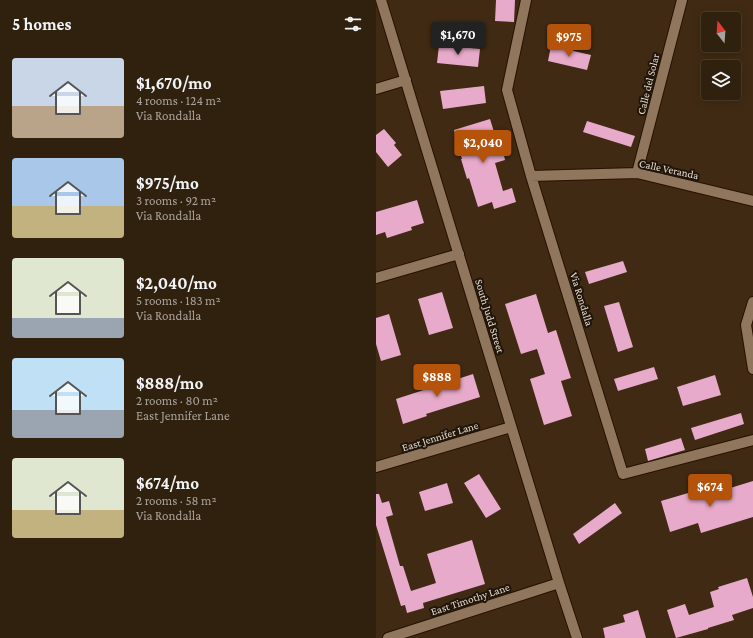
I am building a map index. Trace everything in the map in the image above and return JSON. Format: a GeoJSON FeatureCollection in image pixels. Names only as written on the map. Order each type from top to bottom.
{"type":"FeatureCollection","features":[{"type":"Feature","properties":{"kind":"street","name":"South Judd Street"},"geometry":{"type":"LineString","coordinates":[[382,0],[511,427],[577,638]]}},
{"type":"Feature","properties":{"kind":"street","name":"Via Rondalla"},"geometry":{"type":"LineString","coordinates":[[526,0],[507,90],[531,176],[624,474],[753,440]]}},
{"type":"Feature","properties":{"kind":"street","name":"Calle del Solar"},"geometry":{"type":"LineString","coordinates":[[638,173],[682,0]]}},
{"type":"Feature","properties":{"kind":"street"},"geometry":{"type":"LineString","coordinates":[[376,89],[406,80]]}},
{"type":"Feature","properties":{"kind":"street","name":"Calle Veranda"},"geometry":{"type":"LineString","coordinates":[[531,176],[638,173],[753,201]]}},
{"type":"Feature","properties":{"kind":"street"},"geometry":{"type":"LineString","coordinates":[[376,278],[459,254]]}},
{"type":"Feature","properties":{"kind":"street"},"geometry":{"type":"LineString","coordinates":[[753,302],[746,325],[753,369]]}},
{"type":"Feature","properties":{"kind":"street","name":"East Jennifer Lane"},"geometry":{"type":"LineString","coordinates":[[376,467],[511,427]]}},
{"type":"Feature","properties":{"kind":"street","name":"East Timothy Lane"},"geometry":{"type":"LineString","coordinates":[[388,638],[559,583]]}},
{"type":"Feature","properties":{"kind":"building"},"geometry":{"type":"Polygon","coordinates":[[[496,0],[515,0],[514,22],[495,21],[496,0]]]}},
{"type":"Feature","properties":{"kind":"building"},"geometry":{"type":"Polygon","coordinates":[[[439,45],[480,49],[478,67],[437,63],[439,45]]]}},
{"type":"Feature","properties":{"kind":"building"},"geometry":{"type":"Polygon","coordinates":[[[551,46],[591,55],[587,70],[548,61],[551,46]]]}},
{"type":"Feature","properties":{"kind":"building"},"geometry":{"type":"Polygon","coordinates":[[[484,86],[486,103],[443,109],[440,91],[484,86]]]}},
{"type":"Feature","properties":{"kind":"building"},"geometry":{"type":"Polygon","coordinates":[[[490,119],[499,148],[502,147],[505,160],[495,163],[503,191],[512,188],[516,202],[494,209],[492,202],[478,207],[469,178],[467,179],[454,130],[490,119]]]}},
{"type":"Feature","properties":{"kind":"building"},"geometry":{"type":"Polygon","coordinates":[[[587,121],[635,136],[631,147],[583,132],[587,121]]]}},
{"type":"Feature","properties":{"kind":"building"},"geometry":{"type":"Polygon","coordinates":[[[384,129],[396,143],[394,145],[402,155],[388,167],[376,152],[376,135],[384,129]]]}},
{"type":"Feature","properties":{"kind":"building"},"geometry":{"type":"Polygon","coordinates":[[[417,200],[424,223],[411,227],[412,230],[387,238],[385,232],[376,235],[376,212],[417,200]]]}},
{"type":"Feature","properties":{"kind":"building"},"geometry":{"type":"Polygon","coordinates":[[[623,261],[627,272],[589,284],[585,272],[623,261]]]}},
{"type":"Feature","properties":{"kind":"building"},"geometry":{"type":"Polygon","coordinates":[[[442,292],[453,328],[429,335],[418,299],[442,292]]]}},
{"type":"Feature","properties":{"kind":"building"},"geometry":{"type":"Polygon","coordinates":[[[536,294],[548,333],[556,330],[571,378],[561,381],[572,416],[544,425],[530,379],[545,374],[537,349],[521,354],[505,304],[536,294]]]}},
{"type":"Feature","properties":{"kind":"building"},"geometry":{"type":"Polygon","coordinates":[[[619,302],[633,347],[618,352],[604,306],[619,302]]]}},
{"type":"Feature","properties":{"kind":"building"},"geometry":{"type":"Polygon","coordinates":[[[389,314],[401,355],[381,361],[376,344],[376,318],[389,314]]]}},
{"type":"Feature","properties":{"kind":"building"},"geometry":{"type":"Polygon","coordinates":[[[654,367],[658,379],[618,391],[614,379],[654,367]]]}},
{"type":"Feature","properties":{"kind":"building"},"geometry":{"type":"Polygon","coordinates":[[[473,374],[480,397],[426,414],[427,416],[403,424],[396,399],[473,374]]]}},
{"type":"Feature","properties":{"kind":"building"},"geometry":{"type":"Polygon","coordinates":[[[715,375],[721,395],[683,406],[677,387],[715,375]]]}},
{"type":"Feature","properties":{"kind":"building"},"geometry":{"type":"Polygon","coordinates":[[[741,413],[744,424],[695,440],[691,428],[741,413]]]}},
{"type":"Feature","properties":{"kind":"building"},"geometry":{"type":"Polygon","coordinates":[[[681,438],[685,450],[648,461],[645,449],[681,438]]]}},
{"type":"Feature","properties":{"kind":"building"},"geometry":{"type":"Polygon","coordinates":[[[479,474],[501,509],[486,518],[464,483],[479,474]]]}},
{"type":"Feature","properties":{"kind":"building"},"geometry":{"type":"Polygon","coordinates":[[[753,481],[753,517],[701,533],[698,523],[670,532],[661,501],[712,486],[714,493],[753,481]]]}},
{"type":"Feature","properties":{"kind":"building"},"geometry":{"type":"Polygon","coordinates":[[[447,483],[453,503],[425,511],[419,492],[447,483]]]}},
{"type":"Feature","properties":{"kind":"building"},"geometry":{"type":"Polygon","coordinates":[[[376,494],[379,494],[382,503],[389,501],[393,515],[386,517],[400,566],[403,566],[411,591],[436,583],[427,554],[472,540],[485,584],[423,603],[424,608],[407,613],[405,605],[401,606],[376,525],[376,494]]]}},
{"type":"Feature","properties":{"kind":"building"},"geometry":{"type":"Polygon","coordinates":[[[615,503],[622,513],[579,544],[573,534],[615,503]]]}},
{"type":"Feature","properties":{"kind":"building"},"geometry":{"type":"Polygon","coordinates":[[[747,578],[753,597],[753,608],[732,615],[734,620],[676,638],[667,610],[685,604],[689,615],[714,607],[710,592],[719,589],[718,587],[747,578]]]}},
{"type":"Feature","properties":{"kind":"building"},"geometry":{"type":"Polygon","coordinates":[[[638,610],[646,638],[605,638],[603,628],[625,622],[623,615],[638,610]]]}}]}
